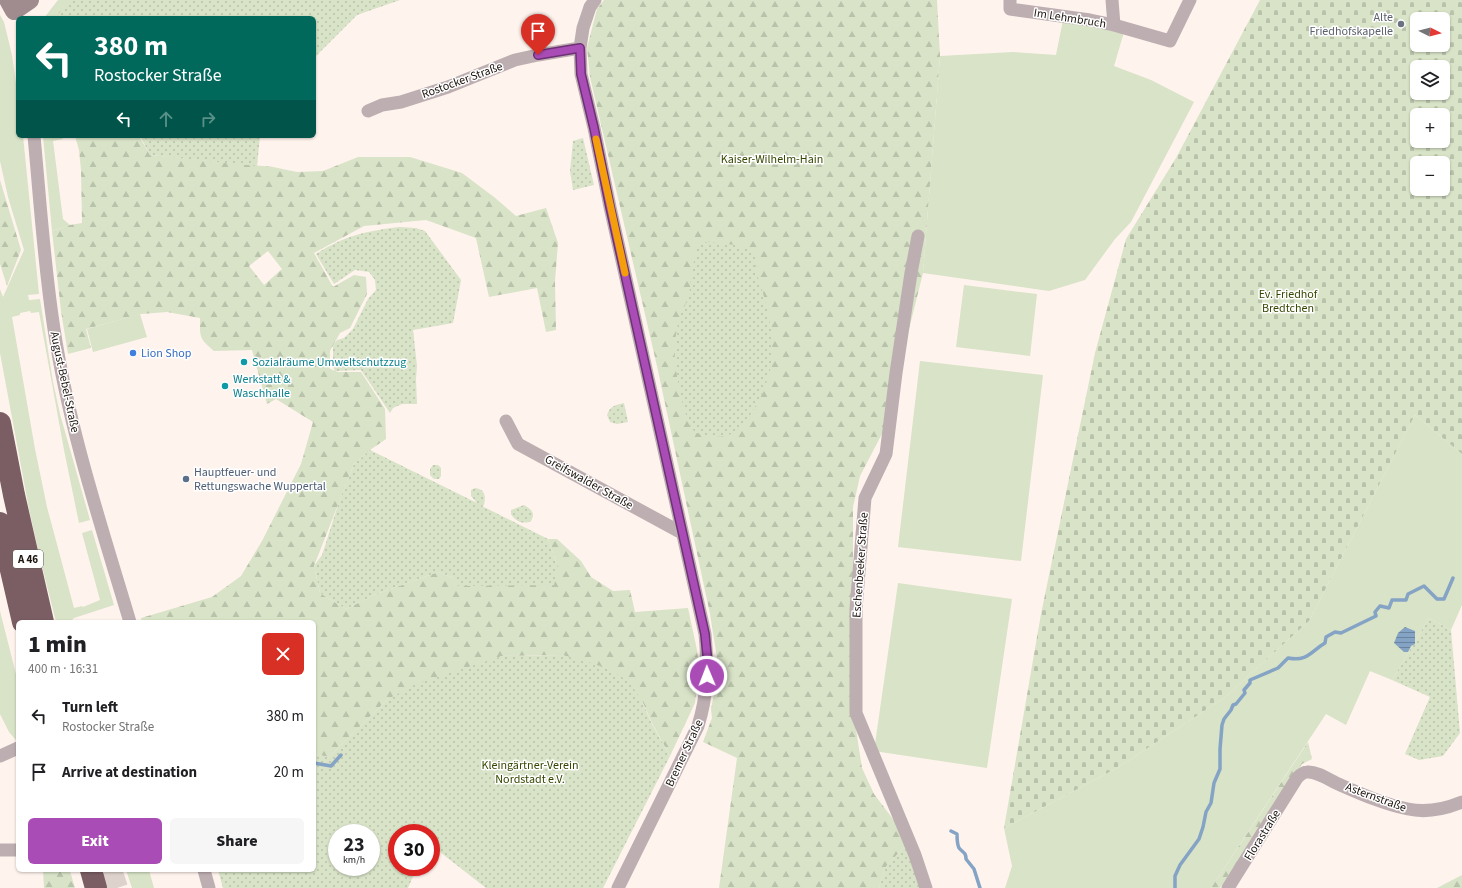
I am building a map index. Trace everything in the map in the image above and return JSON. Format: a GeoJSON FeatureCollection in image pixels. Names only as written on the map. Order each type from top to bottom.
{"type":"FeatureCollection","features":[{"type":"Feature","properties":{"kind":"highway","name":"A 46"},"geometry":{"type":"LineString","coordinates":[[0,423],[14,495],[43,620]]}},
{"type":"Feature","properties":{"kind":"highway","name":"A 46"},"geometry":{"type":"LineString","coordinates":[[0,523],[23,620]]}},
{"type":"Feature","properties":{"kind":"highway"},"geometry":{"type":"LineString","coordinates":[[92,872],[96,888]]}},
{"type":"Feature","properties":{"kind":"street"},"geometry":{"type":"LineString","coordinates":[[13,10],[30,0]]}},
{"type":"Feature","properties":{"kind":"street","name":"Bremer Straße"},"geometry":{"type":"LineString","coordinates":[[595,0],[590,7],[583,28],[580,48],[581,74],[705,634],[708,665],[706,698],[698,726],[618,888]]}},
{"type":"Feature","properties":{"kind":"street","name":"Im Lehmbruch"},"geometry":{"type":"LineString","coordinates":[[1010,0],[1010,9],[1067,16],[1114,25],[1170,41],[1190,0]]}},
{"type":"Feature","properties":{"kind":"street","name":"Im Lehmbruch"},"geometry":{"type":"LineString","coordinates":[[1112,0],[1114,25]]}},
{"type":"Feature","properties":{"kind":"street","name":"Rostocker Straße"},"geometry":{"type":"LineString","coordinates":[[368,111],[382,105],[401,102],[448,88],[515,60],[580,48]]}},
{"type":"Feature","properties":{"kind":"street","name":"August-Bebel-Straße"},"geometry":{"type":"LineString","coordinates":[[34,138],[49,295],[63,380],[74,430],[129,620]]}},
{"type":"Feature","properties":{"kind":"street","name":"Eschenbeeker Straße"},"geometry":{"type":"LineString","coordinates":[[918,236],[911,272],[896,373],[886,454],[865,498],[856,609],[856,714],[915,855],[926,888]]}},
{"type":"Feature","properties":{"kind":"street","name":"Greifswalder Straße"},"geometry":{"type":"LineString","coordinates":[[506,421],[518,444],[682,533]]}},
{"type":"Feature","properties":{"kind":"street"},"geometry":{"type":"LineString","coordinates":[[0,756],[16,749]]}},
{"type":"Feature","properties":{"kind":"street","name":"Asternstraße"},"geometry":{"type":"LineString","coordinates":[[1295,782],[1300,775],[1308,772],[1372,798],[1409,810],[1436,810],[1462,802]]}},
{"type":"Feature","properties":{"kind":"street","name":"Florastraße"},"geometry":{"type":"LineString","coordinates":[[1228,888],[1295,782]]}},
{"type":"Feature","properties":{"kind":"street"},"geometry":{"type":"LineString","coordinates":[[0,850],[16,850]]}},
{"type":"Feature","properties":{"kind":"street"},"geometry":{"type":"LineString","coordinates":[[205,872],[209,888]]}},
{"type":"Feature","properties":{"kind":"green space"},"geometry":{"type":"Polygon","coordinates":[[[58,0],[75,0],[57,16],[46,16],[58,0]]]}},
{"type":"Feature","properties":{"kind":"green space"},"geometry":{"type":"Polygon","coordinates":[[[70,0],[400,0],[357,15],[316,56],[316,16],[57,16],[70,0]]]}},
{"type":"Feature","properties":{"kind":"green space","name":"Kaiser-Wilhelm-Hain"},"geometry":{"type":"Polygon","coordinates":[[[604,0],[937,0],[940,56],[923,273],[884,430],[860,476],[853,507],[853,710],[862,768],[874,794],[896,823],[906,845],[885,868],[879,888],[719,888],[737,758],[703,742],[712,718],[711,709],[716,684],[717,658],[710,614],[657,366],[590,77],[587,48],[597,9],[604,0]]]}},
{"type":"Feature","properties":{"kind":"green space","name":"Ev. Friedhof Bredtchen"},"geometry":{"type":"Polygon","coordinates":[[[1260,0],[1462,0],[1462,454],[1415,415],[1309,621],[1224,698],[1117,768],[1004,828],[1041,614],[1095,353],[1126,239],[1176,158],[1260,0]]]}},
{"type":"Feature","properties":{"kind":"green space"},"geometry":{"type":"Polygon","coordinates":[[[0,15],[4,22],[12,55],[16,83],[16,138],[23,138],[39,294],[28,295],[29,300],[40,299],[53,382],[60,414],[90,520],[79,523],[39,312],[31,313],[30,311],[20,313],[20,315],[12,317],[35,449],[47,507],[74,608],[83,607],[100,600],[82,533],[92,530],[114,605],[74,618],[72,620],[56,620],[29,509],[0,353],[0,289],[3,297],[24,250],[8,197],[0,161],[0,15]]]}},
{"type":"Feature","properties":{"kind":"green space"},"geometry":{"type":"Polygon","coordinates":[[[1063,20],[1124,32],[1114,66],[1151,80],[1194,102],[1131,222],[1115,239],[1085,280],[1049,291],[923,273],[940,56],[1013,52],[1056,55],[1063,20]]]}},
{"type":"Feature","properties":{"kind":"green space"},"geometry":{"type":"Polygon","coordinates":[[[43,138],[63,138],[53,141],[63,219],[70,225],[52,231],[43,138]]]}},
{"type":"Feature","properties":{"kind":"green space"},"geometry":{"type":"Polygon","coordinates":[[[76,138],[140,138],[150,155],[273,167],[297,172],[323,171],[358,157],[410,157],[462,173],[516,216],[546,208],[558,243],[555,281],[556,330],[546,332],[537,288],[489,297],[476,238],[426,220],[364,226],[314,253],[333,287],[354,275],[366,277],[367,294],[350,328],[340,333],[330,351],[330,369],[338,372],[361,372],[385,409],[386,439],[354,464],[314,566],[320,593],[346,609],[374,595],[438,572],[454,578],[558,567],[548,539],[557,539],[581,561],[591,577],[613,591],[630,590],[635,612],[688,608],[697,650],[699,668],[695,703],[670,756],[643,703],[619,676],[596,665],[562,655],[502,656],[388,699],[329,757],[316,754],[316,620],[142,620],[141,618],[212,597],[241,576],[262,541],[301,464],[313,422],[276,399],[267,404],[252,350],[214,351],[201,337],[200,318],[167,312],[141,314],[86,329],[91,348],[68,354],[61,311],[52,231],[82,223],[79,150],[76,138]],[[268,251],[249,266],[264,285],[282,269],[268,251]]]}},
{"type":"Feature","properties":{"kind":"green space"},"geometry":{"type":"Polygon","coordinates":[[[141,138],[260,138],[257,166],[150,155],[141,138]]]}},
{"type":"Feature","properties":{"kind":"green space"},"geometry":{"type":"Polygon","coordinates":[[[583,138],[594,185],[573,190],[570,171],[573,141],[583,138]]]}},
{"type":"Feature","properties":{"kind":"green space"},"geometry":{"type":"Polygon","coordinates":[[[0,180],[21,250],[7,286],[0,264],[0,180]]]}},
{"type":"Feature","properties":{"kind":"green space"},"geometry":{"type":"Polygon","coordinates":[[[399,227],[416,228],[425,231],[461,280],[453,323],[413,330],[417,366],[417,404],[402,404],[393,408],[390,413],[361,370],[335,371],[333,367],[333,346],[337,340],[344,338],[353,329],[368,299],[376,290],[375,280],[369,272],[355,270],[334,284],[316,254],[336,243],[356,235],[376,230],[399,227]]]}},
{"type":"Feature","properties":{"kind":"green space"},"geometry":{"type":"Polygon","coordinates":[[[709,242],[736,245],[755,252],[756,269],[771,329],[772,347],[769,373],[757,404],[745,422],[738,429],[731,434],[716,437],[709,437],[697,433],[691,426],[680,392],[675,356],[677,329],[680,316],[689,297],[697,243],[709,242]]]}},
{"type":"Feature","properties":{"kind":"green space"},"geometry":{"type":"Polygon","coordinates":[[[964,285],[1037,294],[1030,356],[956,347],[964,285]]]}},
{"type":"Feature","properties":{"kind":"green space"},"geometry":{"type":"Polygon","coordinates":[[[140,314],[147,337],[93,352],[87,329],[140,314]]]}},
{"type":"Feature","properties":{"kind":"green space"},"geometry":{"type":"Polygon","coordinates":[[[920,361],[1043,375],[1021,561],[898,547],[920,361]]]}},
{"type":"Feature","properties":{"kind":"green space"},"geometry":{"type":"Polygon","coordinates":[[[624,403],[628,422],[617,424],[610,422],[607,415],[611,408],[615,405],[624,403]]]}},
{"type":"Feature","properties":{"kind":"green space"},"geometry":{"type":"Polygon","coordinates":[[[1415,415],[1462,454],[1462,605],[1451,630],[1429,618],[1392,680],[1370,671],[1346,725],[1326,714],[1211,888],[1005,888],[1012,866],[1004,828],[1117,768],[1224,698],[1309,621],[1415,415]]]}},
{"type":"Feature","properties":{"kind":"green space"},"geometry":{"type":"Polygon","coordinates":[[[370,450],[477,503],[471,496],[471,490],[475,488],[483,491],[485,499],[484,505],[482,506],[548,539],[558,567],[554,585],[458,586],[454,578],[438,572],[374,595],[346,609],[320,593],[314,566],[322,555],[339,502],[354,464],[370,450]]]}},
{"type":"Feature","properties":{"kind":"green space"},"geometry":{"type":"Polygon","coordinates":[[[433,465],[438,465],[441,468],[441,476],[439,479],[434,479],[430,475],[430,469],[433,465]]]}},
{"type":"Feature","properties":{"kind":"green space"},"geometry":{"type":"Polygon","coordinates":[[[524,505],[533,513],[531,521],[525,523],[515,519],[511,514],[511,510],[524,505]]]}},
{"type":"Feature","properties":{"kind":"green space"},"geometry":{"type":"Polygon","coordinates":[[[898,583],[1012,599],[987,768],[874,751],[898,583]]]}},
{"type":"Feature","properties":{"kind":"green space"},"geometry":{"type":"Polygon","coordinates":[[[0,611],[16,674],[16,740],[9,732],[0,714],[0,611]]]}},
{"type":"Feature","properties":{"kind":"green space"},"geometry":{"type":"Polygon","coordinates":[[[1429,618],[1451,630],[1460,733],[1443,756],[1419,760],[1405,754],[1430,697],[1392,680],[1429,618]]]}},
{"type":"Feature","properties":{"kind":"green space","name":"Kleingärtner-Verein Nordstadt e.V."},"geometry":{"type":"Polygon","coordinates":[[[562,655],[598,665],[615,673],[630,684],[637,693],[670,756],[603,888],[486,888],[440,852],[440,824],[388,824],[388,876],[413,876],[408,888],[223,888],[219,872],[316,872],[316,754],[329,757],[388,699],[416,684],[502,656],[562,655]]]}},
{"type":"Feature","properties":{"kind":"green space"},"geometry":{"type":"Polygon","coordinates":[[[1308,742],[1312,759],[1302,764],[1220,888],[1211,888],[1308,742]]]}},
{"type":"Feature","properties":{"kind":"green space"},"geometry":{"type":"Polygon","coordinates":[[[906,845],[921,888],[879,888],[885,868],[906,845]]]}},
{"type":"Feature","properties":{"kind":"green space"},"geometry":{"type":"Polygon","coordinates":[[[43,872],[70,872],[75,888],[44,888],[43,872]]]}},
{"type":"Feature","properties":{"kind":"green space"},"geometry":{"type":"Polygon","coordinates":[[[127,872],[150,872],[154,888],[132,888],[127,872]]]}},
{"type":"Feature","properties":{"kind":"green space"},"geometry":{"type":"Polygon","coordinates":[[[1462,875],[1462,888],[1437,888],[1462,875]]]}},
{"type":"Feature","properties":{"kind":"water"},"geometry":{"type":"Polygon","coordinates":[[[1405,627],[1415,631],[1415,644],[1411,646],[1408,652],[1404,652],[1394,643],[1398,633],[1405,627]]]}},
{"type":"Feature","properties":{"kind":"waterway"},"geometry":{"type":"LineString","coordinates":[[1175,888],[1175,876],[1180,865],[1199,839],[1206,812],[1211,803],[1214,783],[1220,769],[1220,749],[1224,719],[1233,705],[1236,704],[1245,693],[1244,690],[1250,683],[1250,680],[1278,668],[1288,658],[1295,659],[1309,655],[1325,643],[1326,637],[1335,632],[1341,633],[1376,616],[1375,612],[1380,606],[1389,608],[1392,600],[1406,600],[1408,594],[1424,586],[1437,599],[1444,599],[1453,578]]}},
{"type":"Feature","properties":{"kind":"waterway"},"geometry":{"type":"LineString","coordinates":[[316,763],[331,766],[341,755]]}},
{"type":"Feature","properties":{"kind":"waterway"},"geometry":{"type":"LineString","coordinates":[[951,831],[957,834],[957,843],[959,848],[965,854],[966,859],[974,869],[980,888]]}},
{"type":"Feature","properties":{"kind":"tunnel"},"geometry":{"type":"LineString","coordinates":[[112,872],[117,888]]}},
{"type":"Feature","properties":{"kind":"slow traffic"},"geometry":{"type":"LineString","coordinates":[[596,139],[625,273]]}},
{"type":"Feature","properties":{"kind":"place","name":"Alte Friedhofskapelle"},"geometry":{"type":"Point","coordinates":[1401,24]}},
{"type":"Feature","properties":{"kind":"place","name":"Lion Shop"},"geometry":{"type":"Point","coordinates":[133,353]}},
{"type":"Feature","properties":{"kind":"place","name":"Sozialräume Umweltschutzzug"},"geometry":{"type":"Point","coordinates":[244,362]}},
{"type":"Feature","properties":{"kind":"place","name":"Werkstatt & Waschhalle"},"geometry":{"type":"Point","coordinates":[225,386]}},
{"type":"Feature","properties":{"kind":"place","name":"Hauptfeuer- und Rettungswache Wuppertal"},"geometry":{"type":"Point","coordinates":[186,479]}},
{"type":"Feature","properties":{"kind":"route"},"geometry":{"type":"LineString","coordinates":[[538,55],[572,48],[580,48],[581,74],[705,634],[708,665],[707,676]]}}]}
